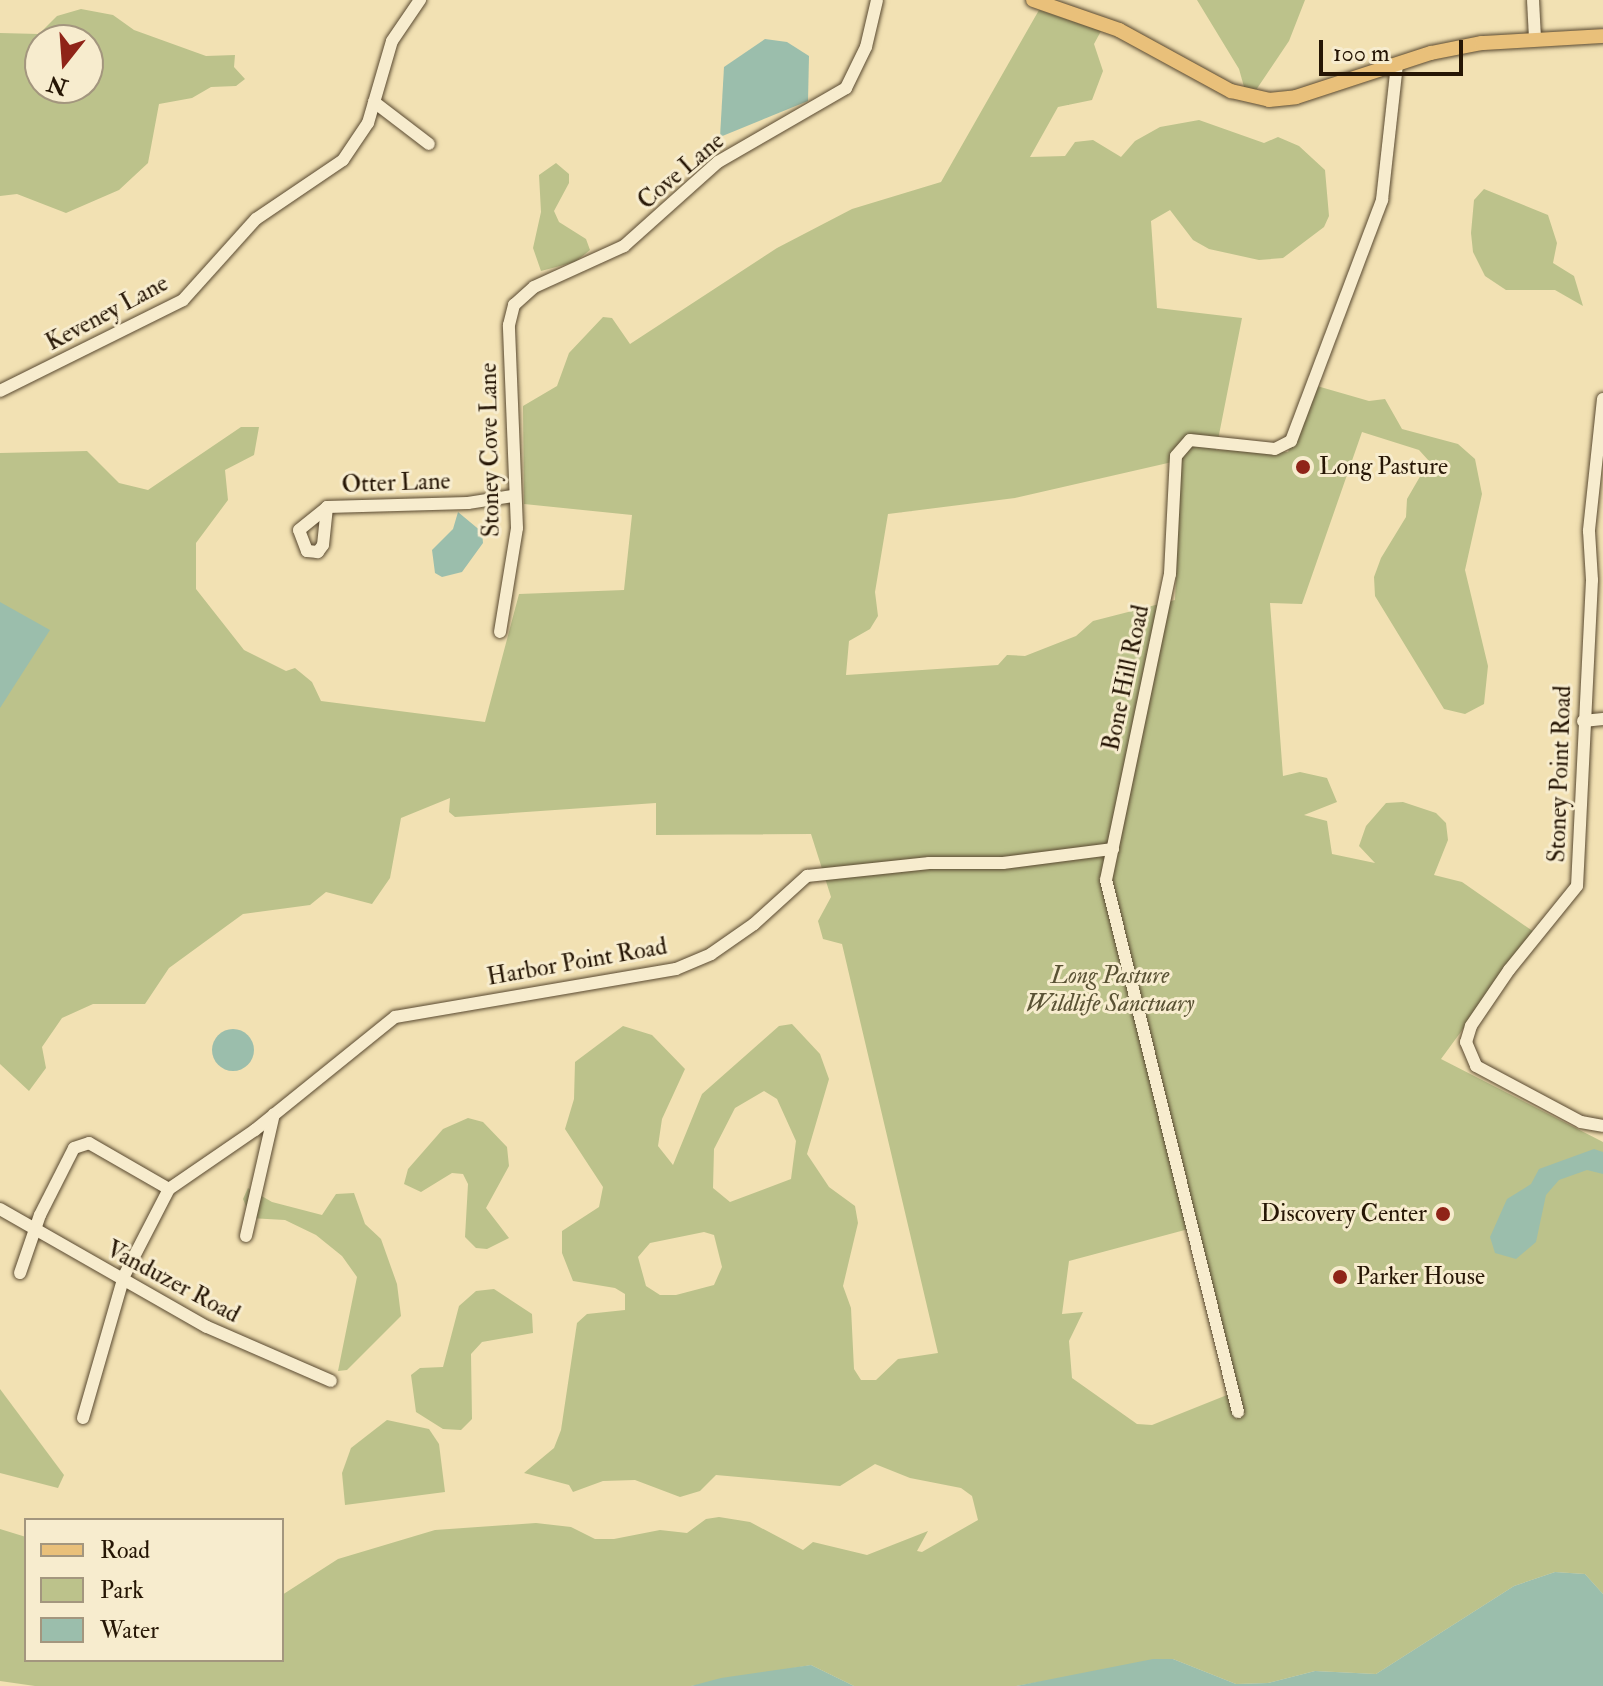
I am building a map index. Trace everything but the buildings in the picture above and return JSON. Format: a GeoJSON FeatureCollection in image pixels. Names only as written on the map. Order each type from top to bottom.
{"type":"FeatureCollection","features":[{"type":"Feature","properties":{"kind":"main road"},"geometry":{"type":"LineString","coordinates":[[1033,0],[1119,30],[1218,85],[1255,98],[1296,97],[1397,65],[1482,43],[1603,36]]}},
{"type":"Feature","properties":{"kind":"street","name":"Keveney Lane"},"geometry":{"type":"LineString","coordinates":[[0,391],[183,300],[256,219],[343,160],[362,137],[392,41],[420,0]]}},
{"type":"Feature","properties":{"kind":"street","name":"Cove Lane"},"geometry":{"type":"LineString","coordinates":[[510,314],[534,287],[635,238],[718,162],[846,88],[866,47],[877,0]]}},
{"type":"Feature","properties":{"kind":"street"},"geometry":{"type":"LineString","coordinates":[[1533,0],[1535,38]]}},
{"type":"Feature","properties":{"kind":"street","name":"Bone Hill Road"},"geometry":{"type":"LineString","coordinates":[[1238,1412],[1106,889],[1170,574],[1176,456],[1190,440],[1275,449],[1291,441],[1382,200],[1397,65]]}},
{"type":"Feature","properties":{"kind":"street"},"geometry":{"type":"LineString","coordinates":[[374,102],[429,144]]}},
{"type":"Feature","properties":{"kind":"street","name":"Stoney Cove Lane"},"geometry":{"type":"LineString","coordinates":[[500,632],[517,528],[512,496],[510,314]]}},
{"type":"Feature","properties":{"kind":"street","name":"Stoney Point Road"},"geometry":{"type":"LineString","coordinates":[[1603,399],[1583,721],[1577,886],[1478,1015],[1467,1033],[1466,1051],[1476,1066],[1511,1086],[1581,1122],[1603,1126]]}},
{"type":"Feature","properties":{"kind":"street","name":"Otter Lane"},"geometry":{"type":"LineString","coordinates":[[327,507],[481,502],[512,496]]}},
{"type":"Feature","properties":{"kind":"street"},"geometry":{"type":"LineString","coordinates":[[1583,721],[1603,719]]}},
{"type":"Feature","properties":{"kind":"street","name":"Harbor Point Road"},"geometry":{"type":"LineString","coordinates":[[169,1189],[274,1114],[395,1017],[676,969],[711,954],[754,924],[807,876],[929,863],[1003,863],[1113,849]]}},
{"type":"Feature","properties":{"kind":"street"},"geometry":{"type":"LineString","coordinates":[[246,1236],[274,1114]]}},
{"type":"Feature","properties":{"kind":"street"},"geometry":{"type":"LineString","coordinates":[[20,1273],[65,1161],[83,1143],[120,1158],[169,1189],[124,1276],[83,1418]]}},
{"type":"Feature","properties":{"kind":"street","name":"Vanduzer Road"},"geometry":{"type":"LineString","coordinates":[[0,1209],[124,1276],[231,1339],[331,1381]]}},
{"type":"Feature","properties":{"kind":"green space"},"geometry":{"type":"Polygon","coordinates":[[[1197,0],[1305,0],[1289,41],[1254,93],[1246,94],[1239,69],[1197,0]]]}},
{"type":"Feature","properties":{"kind":"green space"},"geometry":{"type":"Polygon","coordinates":[[[81,9],[113,15],[134,30],[206,56],[235,55],[234,67],[245,79],[236,86],[211,87],[192,98],[159,104],[148,163],[119,190],[66,213],[17,194],[0,196],[0,33],[24,34],[24,104],[104,104],[104,24],[49,24],[57,16],[81,9]]]}},
{"type":"Feature","properties":{"kind":"green space","name":"Long Pasture Wildlife Sanctuary"},"geometry":{"type":"Polygon","coordinates":[[[1039,10],[1101,31],[1094,44],[1103,71],[1092,100],[1058,107],[1030,157],[1065,156],[1075,142],[1093,140],[1121,157],[1135,141],[1160,127],[1199,120],[1264,143],[1278,137],[1299,146],[1325,170],[1329,216],[1324,227],[1283,258],[1259,260],[1209,249],[1193,240],[1170,210],[1151,221],[1157,308],[1242,318],[1216,450],[1288,452],[1317,386],[1369,401],[1385,399],[1402,429],[1458,444],[1475,459],[1482,494],[1465,570],[1488,666],[1484,704],[1465,714],[1444,709],[1375,596],[1374,577],[1381,558],[1406,517],[1407,499],[1429,461],[1419,450],[1362,432],[1302,604],[1270,603],[1283,776],[1300,772],[1327,778],[1337,802],[1304,815],[1327,821],[1332,854],[1375,863],[1359,846],[1366,826],[1386,803],[1403,802],[1436,813],[1446,823],[1448,840],[1434,875],[1462,882],[1534,932],[1441,1059],[1603,1142],[1603,1594],[1585,1574],[1555,1572],[1514,1586],[1376,1674],[1315,1671],[1268,1683],[1236,1684],[1173,1659],[1016,1686],[854,1686],[811,1665],[691,1686],[35,1686],[0,1681],[0,1529],[24,1536],[24,1662],[284,1662],[284,1594],[338,1559],[435,1530],[536,1523],[571,1527],[595,1539],[614,1539],[660,1530],[687,1533],[706,1519],[719,1517],[750,1522],[803,1550],[813,1542],[867,1555],[928,1531],[917,1551],[922,1552],[978,1520],[972,1496],[961,1488],[910,1478],[875,1464],[840,1486],[716,1475],[700,1491],[680,1497],[635,1480],[603,1481],[573,1492],[569,1485],[524,1473],[554,1448],[561,1430],[577,1323],[587,1314],[625,1310],[625,1294],[615,1288],[573,1281],[562,1253],[562,1231],[599,1207],[603,1187],[565,1129],[574,1099],[575,1062],[623,1026],[652,1035],[685,1069],[662,1119],[658,1146],[673,1165],[702,1094],[779,1026],[792,1024],[820,1054],[829,1079],[807,1154],[829,1187],[855,1206],[858,1223],[843,1286],[851,1308],[854,1369],[861,1380],[876,1380],[898,1359],[938,1353],[842,944],[823,939],[818,921],[831,897],[811,834],[656,835],[656,803],[455,817],[449,812],[450,798],[401,818],[390,878],[372,904],[326,892],[310,905],[243,914],[169,968],[145,1004],[93,1004],[62,1018],[42,1047],[46,1068],[29,1091],[0,1064],[0,453],[87,451],[119,483],[148,490],[241,427],[259,427],[254,455],[225,470],[228,500],[196,543],[196,589],[244,650],[286,671],[295,668],[312,682],[321,701],[485,722],[519,594],[624,590],[632,515],[524,504],[523,406],[557,386],[569,353],[603,317],[612,318],[630,344],[777,248],[852,209],[941,182],[1039,10]],[[1181,460],[1015,498],[888,514],[875,592],[878,616],[870,629],[849,641],[846,675],[998,665],[1007,655],[1025,656],[1076,636],[1093,621],[1175,600],[1181,460]],[[764,1091],[735,1108],[714,1149],[713,1188],[730,1202],[791,1179],[796,1141],[777,1099],[764,1091]],[[1196,1227],[1069,1261],[1062,1314],[1083,1312],[1069,1341],[1072,1378],[1137,1424],[1152,1425],[1237,1391],[1196,1227]],[[704,1232],[650,1243],[638,1257],[646,1286],[660,1295],[676,1295],[714,1285],[722,1267],[714,1235],[704,1232]]]}},
{"type":"Feature","properties":{"kind":"green space"},"geometry":{"type":"Polygon","coordinates":[[[556,163],[569,174],[569,183],[554,211],[559,222],[586,239],[590,250],[575,262],[541,271],[533,248],[541,212],[539,175],[556,163]]]}},
{"type":"Feature","properties":{"kind":"green space"},"geometry":{"type":"Polygon","coordinates":[[[1484,189],[1548,215],[1557,243],[1553,263],[1574,276],[1583,306],[1555,290],[1506,290],[1485,276],[1473,252],[1471,233],[1474,200],[1484,189]]]}},
{"type":"Feature","properties":{"kind":"green space"},"geometry":{"type":"Polygon","coordinates":[[[468,1118],[483,1122],[507,1147],[509,1166],[486,1208],[509,1238],[487,1249],[476,1248],[465,1237],[468,1184],[463,1174],[452,1173],[421,1192],[404,1184],[408,1169],[443,1129],[468,1118]]]}},
{"type":"Feature","properties":{"kind":"green space"},"geometry":{"type":"Polygon","coordinates":[[[248,1188],[272,1202],[322,1215],[336,1194],[354,1193],[365,1224],[381,1239],[397,1284],[401,1316],[347,1370],[338,1371],[357,1277],[342,1256],[316,1235],[285,1220],[251,1218],[243,1199],[248,1188]]]}},
{"type":"Feature","properties":{"kind":"green space"},"geometry":{"type":"Polygon","coordinates":[[[494,1289],[532,1314],[533,1333],[482,1342],[471,1354],[472,1419],[461,1430],[443,1429],[416,1412],[411,1375],[420,1368],[443,1367],[459,1306],[476,1291],[494,1289]]]}},
{"type":"Feature","properties":{"kind":"green space"},"geometry":{"type":"Polygon","coordinates":[[[0,1389],[64,1475],[58,1488],[0,1473],[0,1389]]]}},
{"type":"Feature","properties":{"kind":"green space"},"geometry":{"type":"Polygon","coordinates":[[[387,1420],[429,1429],[439,1444],[445,1492],[345,1505],[342,1473],[351,1448],[387,1420]]]}},
{"type":"Feature","properties":{"kind":"water"},"geometry":{"type":"Polygon","coordinates":[[[765,39],[787,42],[809,56],[808,101],[720,137],[724,67],[765,39]]]}},
{"type":"Feature","properties":{"kind":"water"},"geometry":{"type":"Polygon","coordinates":[[[458,512],[482,532],[483,543],[462,572],[442,577],[435,573],[432,550],[453,529],[458,512]]]}},
{"type":"Feature","properties":{"kind":"water"},"geometry":{"type":"Polygon","coordinates":[[[0,602],[50,630],[0,708],[0,602]]]}},
{"type":"Feature","properties":{"kind":"water"},"geometry":{"type":"Polygon","coordinates":[[[233,1029],[248,1035],[254,1050],[248,1065],[233,1071],[218,1065],[212,1050],[218,1035],[233,1029]]]}},
{"type":"Feature","properties":{"kind":"water"},"geometry":{"type":"Polygon","coordinates":[[[1594,1149],[1603,1152],[1603,1174],[1587,1170],[1559,1180],[1546,1195],[1536,1242],[1516,1259],[1495,1253],[1490,1237],[1507,1199],[1531,1184],[1539,1169],[1594,1149]]]}},
{"type":"Feature","properties":{"kind":"water"},"geometry":{"type":"Polygon","coordinates":[[[1555,1572],[1585,1574],[1603,1594],[1603,1686],[1016,1686],[1153,1659],[1173,1659],[1236,1684],[1268,1683],[1315,1671],[1376,1674],[1514,1586],[1555,1572]]]}},
{"type":"Feature","properties":{"kind":"water"},"geometry":{"type":"Polygon","coordinates":[[[811,1665],[854,1686],[691,1686],[721,1678],[811,1665]]]}},
{"type":"Feature","properties":{"kind":"place","name":"Long Pasture"},"geometry":{"type":"Point","coordinates":[1303,467]}},
{"type":"Feature","properties":{"kind":"place","name":"Discovery Center"},"geometry":{"type":"Point","coordinates":[1443,1214]}},
{"type":"Feature","properties":{"kind":"place","name":"Parker House"},"geometry":{"type":"Point","coordinates":[1340,1277]}}]}
